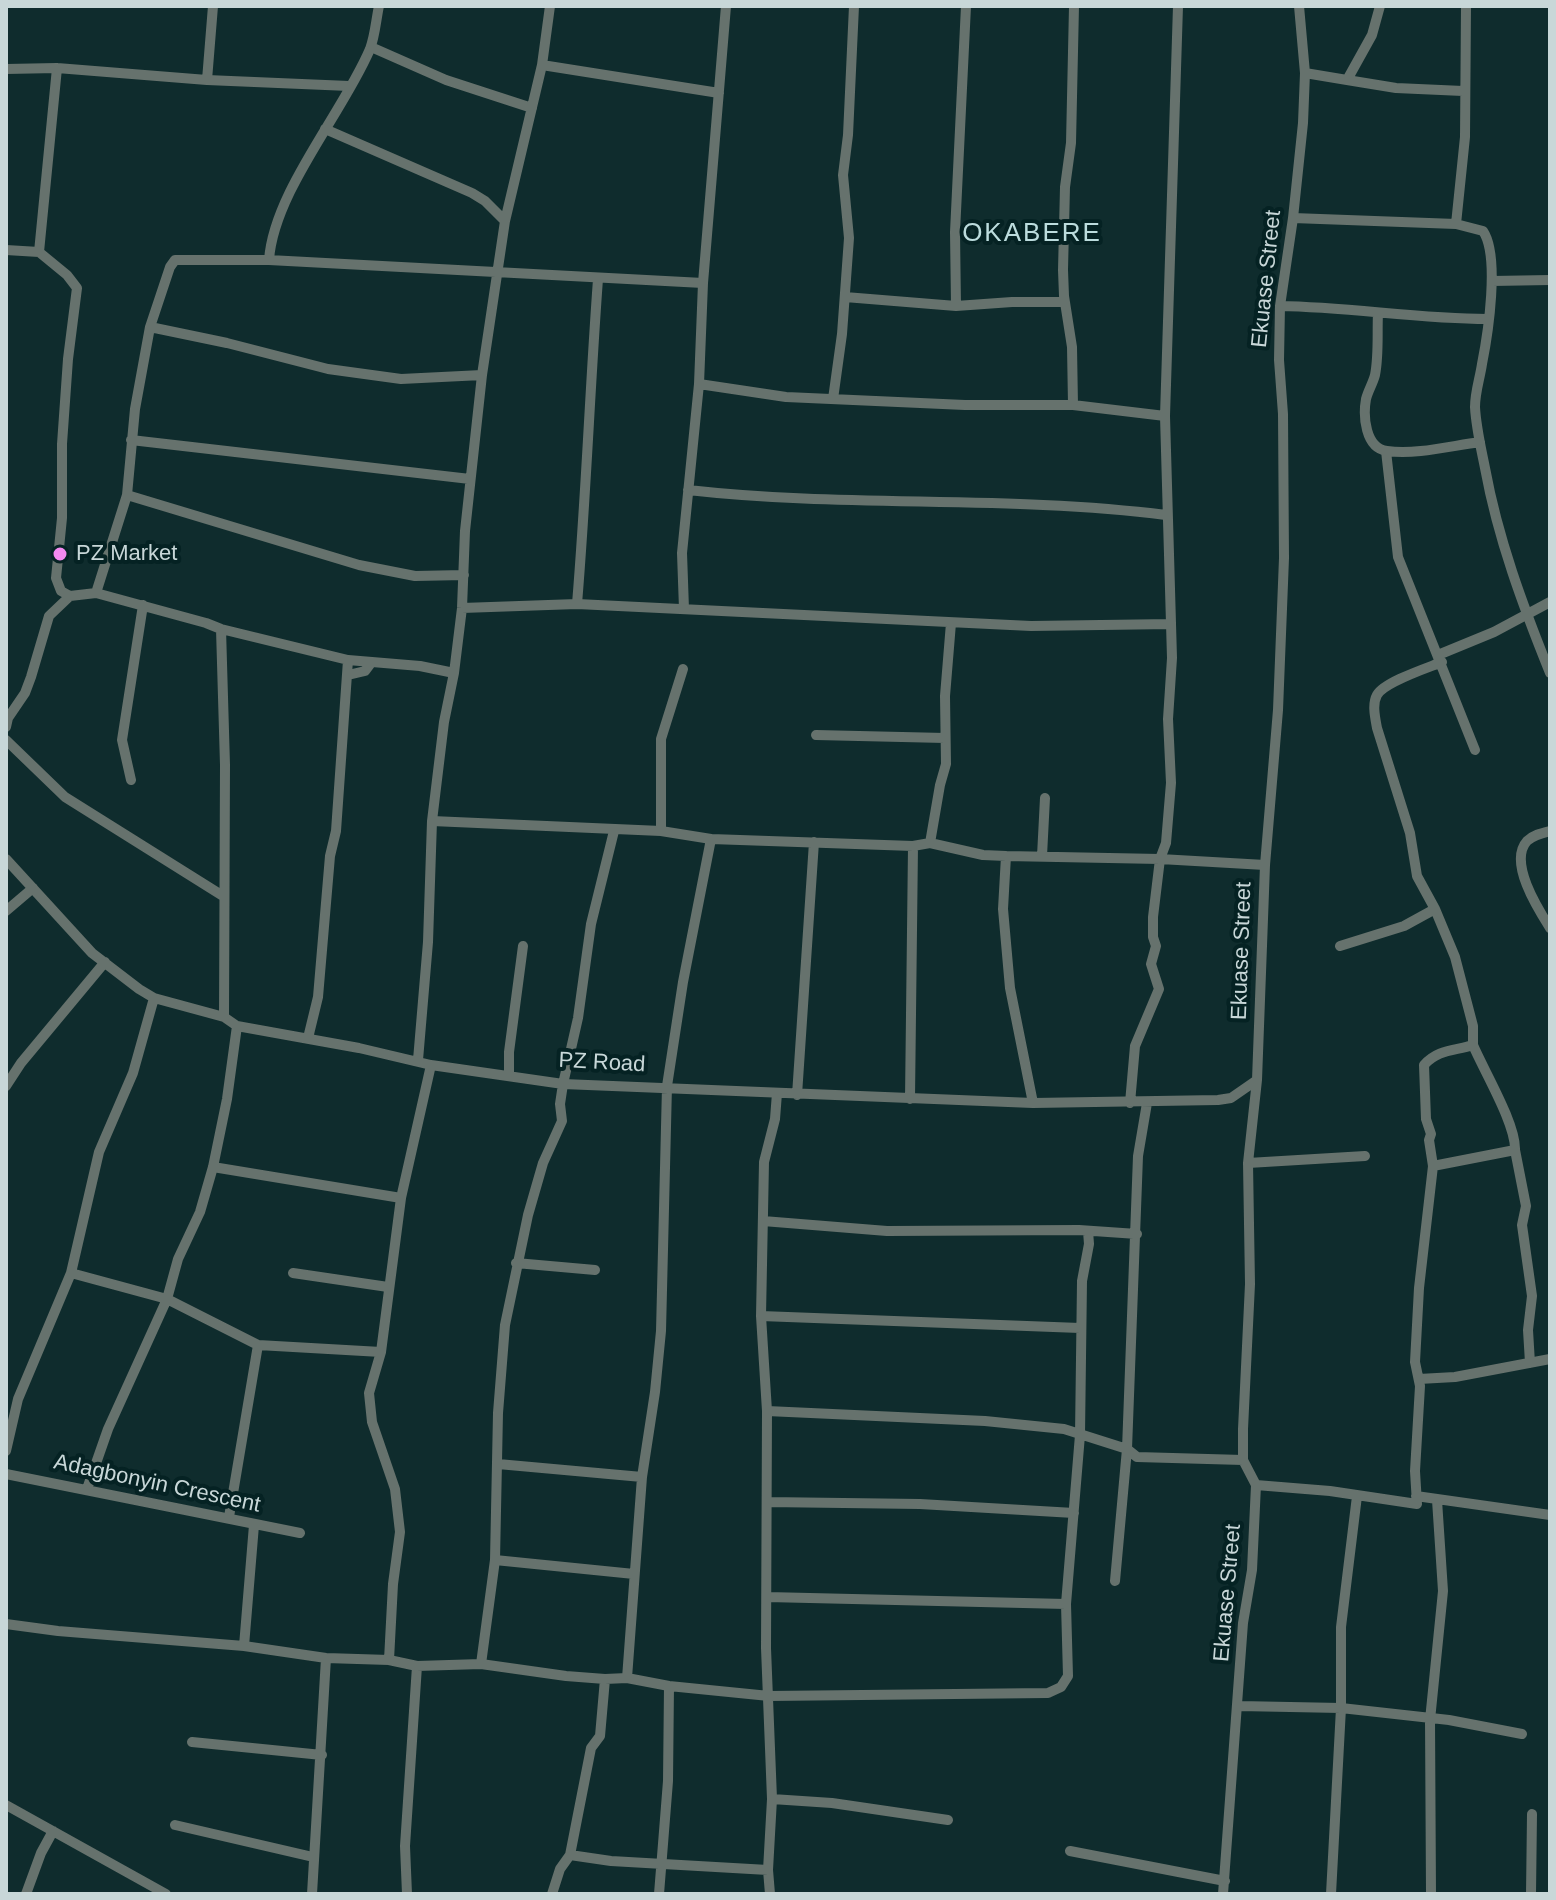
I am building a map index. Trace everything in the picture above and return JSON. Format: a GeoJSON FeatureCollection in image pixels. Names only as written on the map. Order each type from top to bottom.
{"type":"FeatureCollection","features":[{"type":"Feature","properties":{"kind":"street"},"geometry":{"type":"LineString","coordinates":[[207,80],[213,6]]}},
{"type":"Feature","properties":{"kind":"street"},"geometry":{"type":"LineString","coordinates":[[269,260],[270,245],[285,203],[371,47],[379,6]]}},
{"type":"Feature","properties":{"kind":"street"},"geometry":{"type":"LineString","coordinates":[[418,1060],[428,942],[432,821],[462,608],[470,479],[482,375],[505,221],[542,65],[550,6]]}},
{"type":"Feature","properties":{"kind":"street"},"geometry":{"type":"LineString","coordinates":[[684,609],[682,553],[699,384],[703,283],[726,6]]}},
{"type":"Feature","properties":{"kind":"street"},"geometry":{"type":"LineString","coordinates":[[833,399],[849,238],[843,175],[854,6]]}},
{"type":"Feature","properties":{"kind":"street"},"geometry":{"type":"LineString","coordinates":[[956,306],[955,232],[966,6]]}},
{"type":"Feature","properties":{"kind":"street"},"geometry":{"type":"LineString","coordinates":[[1073,405],[1072,347],[1065,302],[1065,187],[1071,143],[1074,6]]}},
{"type":"Feature","properties":{"kind":"street"},"geometry":{"type":"LineString","coordinates":[[1130,1103],[1135,1046],[1159,989],[1151,964],[1156,946],[1153,917],[1160,859],[1166,843],[1171,783],[1168,719],[1171,624],[1165,416],[1178,6]]}},
{"type":"Feature","properties":{"kind":"street","name":"Ekuase Street"},"geometry":{"type":"LineString","coordinates":[[1223,1894],[1243,1623],[1252,1570],[1256,1485],[1243,1460],[1250,1284],[1248,1163],[1257,1080],[1265,865],[1278,710],[1284,558],[1280,306],[1303,123],[1305,73],[1299,6]]}},
{"type":"Feature","properties":{"kind":"street"},"geometry":{"type":"LineString","coordinates":[[1347,80],[1372,35],[1380,6]]}},
{"type":"Feature","properties":{"kind":"street"},"geometry":{"type":"LineString","coordinates":[[1456,224],[1465,137],[1466,6]]}},
{"type":"Feature","properties":{"kind":"street"},"geometry":{"type":"LineString","coordinates":[[371,47],[446,80],[532,108]]}},
{"type":"Feature","properties":{"kind":"street"},"geometry":{"type":"LineString","coordinates":[[542,65],[719,93]]}},
{"type":"Feature","properties":{"kind":"street"},"geometry":{"type":"LineString","coordinates":[[39,252],[57,68]]}},
{"type":"Feature","properties":{"kind":"street"},"geometry":{"type":"LineString","coordinates":[[6,69],[57,68],[207,80],[349,86]]}},
{"type":"Feature","properties":{"kind":"street"},"geometry":{"type":"LineString","coordinates":[[1305,73],[1396,88],[1463,91]]}},
{"type":"Feature","properties":{"kind":"street"},"geometry":{"type":"LineString","coordinates":[[325,129],[472,193],[505,221]]}},
{"type":"Feature","properties":{"kind":"street"},"geometry":{"type":"LineString","coordinates":[[1293,218],[1456,224],[1483,231],[1487,237],[1492,281],[1476,398],[1480,442],[1501,540],[1550,673]]}},
{"type":"Feature","properties":{"kind":"street"},"geometry":{"type":"LineString","coordinates":[[6,250],[39,252],[67,275],[77,288],[64,410],[62,518],[56,578],[61,591],[70,596],[96,593],[221,629],[348,660],[420,666],[454,673]]}},
{"type":"Feature","properties":{"kind":"street"},"geometry":{"type":"LineString","coordinates":[[96,593],[127,495],[131,440],[150,327],[175,260],[269,260],[703,283]]}},
{"type":"Feature","properties":{"kind":"street"},"geometry":{"type":"LineString","coordinates":[[577,604],[585,526],[587,432],[598,279]]}},
{"type":"Feature","properties":{"kind":"street"},"geometry":{"type":"LineString","coordinates":[[1492,281],[1550,280]]}},
{"type":"Feature","properties":{"kind":"street"},"geometry":{"type":"LineString","coordinates":[[845,297],[956,306],[1024,301],[1065,302]]}},
{"type":"Feature","properties":{"kind":"street"},"geometry":{"type":"LineString","coordinates":[[1280,306],[1330,307],[1442,319],[1487,319]]}},
{"type":"Feature","properties":{"kind":"street"},"geometry":{"type":"LineString","coordinates":[[1378,313],[1375,375],[1366,399],[1367,430],[1377,448],[1386,451],[1416,450],[1480,442]]}},
{"type":"Feature","properties":{"kind":"street"},"geometry":{"type":"LineString","coordinates":[[150,327],[328,369],[401,379],[482,375]]}},
{"type":"Feature","properties":{"kind":"street"},"geometry":{"type":"LineString","coordinates":[[699,384],[753,394],[965,405],[1073,405],[1165,416]]}},
{"type":"Feature","properties":{"kind":"street"},"geometry":{"type":"LineString","coordinates":[[131,440],[470,479]]}},
{"type":"Feature","properties":{"kind":"street"},"geometry":{"type":"LineString","coordinates":[[1386,451],[1398,557],[1475,750]]}},
{"type":"Feature","properties":{"kind":"street"},"geometry":{"type":"LineString","coordinates":[[688,490],[758,498],[1041,506],[1166,515]]}},
{"type":"Feature","properties":{"kind":"street"},"geometry":{"type":"LineString","coordinates":[[127,495],[359,565],[415,576],[464,575]]}},
{"type":"Feature","properties":{"kind":"street"},"geometry":{"type":"LineString","coordinates":[[7,721],[25,693],[49,616],[70,596]]}},
{"type":"Feature","properties":{"kind":"street"},"geometry":{"type":"LineString","coordinates":[[1530,1363],[1528,1330],[1532,1296],[1522,1225],[1526,1206],[1515,1142],[1473,1045],[1470,1010],[1455,957],[1417,876],[1410,833],[1377,728],[1375,697],[1382,688],[1550,602]]}},
{"type":"Feature","properties":{"kind":"street"},"geometry":{"type":"LineString","coordinates":[[462,608],[577,604],[1031,626],[1171,624]]}},
{"type":"Feature","properties":{"kind":"street"},"geometry":{"type":"LineString","coordinates":[[131,780],[122,740],[143,605]]}},
{"type":"Feature","properties":{"kind":"street"},"geometry":{"type":"LineString","coordinates":[[930,843],[946,764],[951,623]]}},
{"type":"Feature","properties":{"kind":"street"},"geometry":{"type":"LineString","coordinates":[[221,629],[225,765],[224,1017]]}},
{"type":"Feature","properties":{"kind":"street"},"geometry":{"type":"LineString","coordinates":[[308,1038],[318,997],[330,856],[336,831],[348,660]]}},
{"type":"Feature","properties":{"kind":"street"},"geometry":{"type":"LineString","coordinates":[[348,675],[365,671],[371,663]]}},
{"type":"Feature","properties":{"kind":"street"},"geometry":{"type":"LineString","coordinates":[[661,831],[661,739],[683,669]]}},
{"type":"Feature","properties":{"kind":"street"},"geometry":{"type":"LineString","coordinates":[[816,735],[945,738]]}},
{"type":"Feature","properties":{"kind":"street"},"geometry":{"type":"LineString","coordinates":[[6,740],[65,797],[223,896]]}},
{"type":"Feature","properties":{"kind":"street"},"geometry":{"type":"LineString","coordinates":[[1042,856],[1045,798]]}},
{"type":"Feature","properties":{"kind":"street"},"geometry":{"type":"LineString","coordinates":[[432,821],[661,831],[711,839],[913,846],[930,843],[983,855],[1265,865]]}},
{"type":"Feature","properties":{"kind":"street"},"geometry":{"type":"LineString","coordinates":[[481,1664],[495,1560],[498,1413],[505,1325],[516,1263],[543,1163],[562,1121],[560,1104],[578,1018],[591,924],[614,831]]}},
{"type":"Feature","properties":{"kind":"street"},"geometry":{"type":"LineString","coordinates":[[1550,831],[1530,838],[1521,853],[1523,874],[1531,895],[1550,928]]}},
{"type":"Feature","properties":{"kind":"street"},"geometry":{"type":"LineString","coordinates":[[627,1678],[642,1477],[661,1331],[667,1086],[683,982],[711,839]]}},
{"type":"Feature","properties":{"kind":"street"},"geometry":{"type":"LineString","coordinates":[[797,1095],[814,842]]}},
{"type":"Feature","properties":{"kind":"street"},"geometry":{"type":"LineString","coordinates":[[910,1099],[913,846]]}},
{"type":"Feature","properties":{"kind":"street"},"geometry":{"type":"LineString","coordinates":[[1006,856],[1003,909],[1010,988],[1033,1103]]}},
{"type":"Feature","properties":{"kind":"street","name":"PZ Road"},"geometry":{"type":"LineString","coordinates":[[6,859],[92,953],[154,998],[224,1017],[237,1026],[431,1065],[563,1084],[1033,1103],[1147,1103],[1231,1098],[1257,1080]]}},
{"type":"Feature","properties":{"kind":"street"},"geometry":{"type":"LineString","coordinates":[[6,911],[33,888]]}},
{"type":"Feature","properties":{"kind":"street"},"geometry":{"type":"LineString","coordinates":[[1340,946],[1404,926],[1435,909]]}},
{"type":"Feature","properties":{"kind":"street"},"geometry":{"type":"LineString","coordinates":[[509,1074],[523,946]]}},
{"type":"Feature","properties":{"kind":"street"},"geometry":{"type":"LineString","coordinates":[[6,1086],[21,1063],[105,962]]}},
{"type":"Feature","properties":{"kind":"street"},"geometry":{"type":"LineString","coordinates":[[6,1451],[18,1399],[71,1273],[99,1152],[133,1073],[154,998]]}},
{"type":"Feature","properties":{"kind":"street"},"geometry":{"type":"LineString","coordinates":[[87,1489],[108,1429],[167,1299],[178,1259],[200,1212],[227,1099],[237,1026]]}},
{"type":"Feature","properties":{"kind":"street"},"geometry":{"type":"LineString","coordinates":[[1256,1485],[1417,1504],[1419,1379],[1415,1362],[1419,1288],[1433,1166],[1431,1134],[1426,1119],[1424,1065],[1431,1057],[1446,1050],[1473,1045]]}},
{"type":"Feature","properties":{"kind":"street"},"geometry":{"type":"LineString","coordinates":[[389,1660],[393,1584],[400,1532],[395,1489],[372,1422],[369,1393],[381,1352],[401,1198],[431,1065]]}},
{"type":"Feature","properties":{"kind":"street"},"geometry":{"type":"LineString","coordinates":[[770,1894],[768,1870],[772,1799],[766,1648],[767,1411],[761,1316],[764,1162],[775,1119],[777,1093]]}},
{"type":"Feature","properties":{"kind":"street"},"geometry":{"type":"LineString","coordinates":[[1115,1581],[1127,1449],[1138,1156],[1147,1103]]}},
{"type":"Feature","properties":{"kind":"street"},"geometry":{"type":"LineString","coordinates":[[1433,1166],[1515,1150]]}},
{"type":"Feature","properties":{"kind":"street"},"geometry":{"type":"LineString","coordinates":[[1248,1163],[1365,1156]]}},
{"type":"Feature","properties":{"kind":"street"},"geometry":{"type":"LineString","coordinates":[[213,1167],[401,1198]]}},
{"type":"Feature","properties":{"kind":"street"},"geometry":{"type":"LineString","coordinates":[[763,1221],[887,1231],[1088,1231],[1137,1234]]}},
{"type":"Feature","properties":{"kind":"street"},"geometry":{"type":"LineString","coordinates":[[6,1624],[244,1646],[326,1658],[389,1660],[417,1666],[481,1664],[769,1696],[1048,1693],[1061,1687],[1068,1676],[1066,1604],[1080,1435],[1080,1328],[1088,1231]]}},
{"type":"Feature","properties":{"kind":"street"},"geometry":{"type":"LineString","coordinates":[[516,1263],[595,1270]]}},
{"type":"Feature","properties":{"kind":"street"},"geometry":{"type":"LineString","coordinates":[[71,1273],[167,1299],[258,1345],[381,1352]]}},
{"type":"Feature","properties":{"kind":"street"},"geometry":{"type":"LineString","coordinates":[[293,1273],[388,1287]]}},
{"type":"Feature","properties":{"kind":"street"},"geometry":{"type":"LineString","coordinates":[[761,1316],[1080,1328]]}},
{"type":"Feature","properties":{"kind":"street"},"geometry":{"type":"LineString","coordinates":[[229,1517],[258,1345]]}},
{"type":"Feature","properties":{"kind":"street"},"geometry":{"type":"LineString","coordinates":[[1419,1379],[1455,1377],[1550,1359]]}},
{"type":"Feature","properties":{"kind":"street"},"geometry":{"type":"LineString","coordinates":[[767,1411],[985,1421],[1064,1429],[1127,1449],[1137,1457],[1243,1460]]}},
{"type":"Feature","properties":{"kind":"street"},"geometry":{"type":"LineString","coordinates":[[498,1464],[642,1477]]}},
{"type":"Feature","properties":{"kind":"street","name":"Adagbonyin Crescent"},"geometry":{"type":"LineString","coordinates":[[6,1474],[300,1533]]}},
{"type":"Feature","properties":{"kind":"street"},"geometry":{"type":"LineString","coordinates":[[1331,1894],[1341,1708],[1341,1627],[1357,1496]]}},
{"type":"Feature","properties":{"kind":"street"},"geometry":{"type":"LineString","coordinates":[[1416,1496],[1550,1515]]}},
{"type":"Feature","properties":{"kind":"street"},"geometry":{"type":"LineString","coordinates":[[1431,1894],[1430,1720],[1443,1591],[1437,1500]]}},
{"type":"Feature","properties":{"kind":"street"},"geometry":{"type":"LineString","coordinates":[[767,1502],[920,1504],[1074,1513]]}},
{"type":"Feature","properties":{"kind":"street"},"geometry":{"type":"LineString","coordinates":[[244,1646],[254,1525]]}},
{"type":"Feature","properties":{"kind":"street"},"geometry":{"type":"LineString","coordinates":[[495,1560],[634,1574]]}},
{"type":"Feature","properties":{"kind":"street"},"geometry":{"type":"LineString","coordinates":[[767,1597],[1066,1604]]}},
{"type":"Feature","properties":{"kind":"street"},"geometry":{"type":"LineString","coordinates":[[312,1894],[326,1658]]}},
{"type":"Feature","properties":{"kind":"street"},"geometry":{"type":"LineString","coordinates":[[407,1894],[405,1846],[417,1666]]}},
{"type":"Feature","properties":{"kind":"street"},"geometry":{"type":"LineString","coordinates":[[552,1894],[560,1869],[570,1855],[591,1748],[600,1736],[605,1679]]}},
{"type":"Feature","properties":{"kind":"street"},"geometry":{"type":"LineString","coordinates":[[659,1894],[668,1781],[669,1686]]}},
{"type":"Feature","properties":{"kind":"street"},"geometry":{"type":"LineString","coordinates":[[1239,1706],[1341,1708],[1449,1720],[1522,1734]]}},
{"type":"Feature","properties":{"kind":"street"},"geometry":{"type":"LineString","coordinates":[[192,1742],[322,1755]]}},
{"type":"Feature","properties":{"kind":"street"},"geometry":{"type":"LineString","coordinates":[[772,1799],[832,1803],[948,1820]]}},
{"type":"Feature","properties":{"kind":"street"},"geometry":{"type":"LineString","coordinates":[[6,1805],[166,1894]]}},
{"type":"Feature","properties":{"kind":"street"},"geometry":{"type":"LineString","coordinates":[[1531,1894],[1532,1814]]}},
{"type":"Feature","properties":{"kind":"street"},"geometry":{"type":"LineString","coordinates":[[175,1825],[313,1857]]}},
{"type":"Feature","properties":{"kind":"street"},"geometry":{"type":"LineString","coordinates":[[26,1894],[53,1831]]}},
{"type":"Feature","properties":{"kind":"street"},"geometry":{"type":"LineString","coordinates":[[1070,1851],[1225,1881]]}},
{"type":"Feature","properties":{"kind":"street"},"geometry":{"type":"LineString","coordinates":[[570,1855],[611,1861],[768,1870]]}},
{"type":"Feature","properties":{"kind":"place","name":"PZ Market"},"geometry":{"type":"Point","coordinates":[60,554]}},
{"type":"Feature","properties":{"kind":"district","name":"OKABERE"},"geometry":{"type":"Point","coordinates":[1032,234]}}]}
